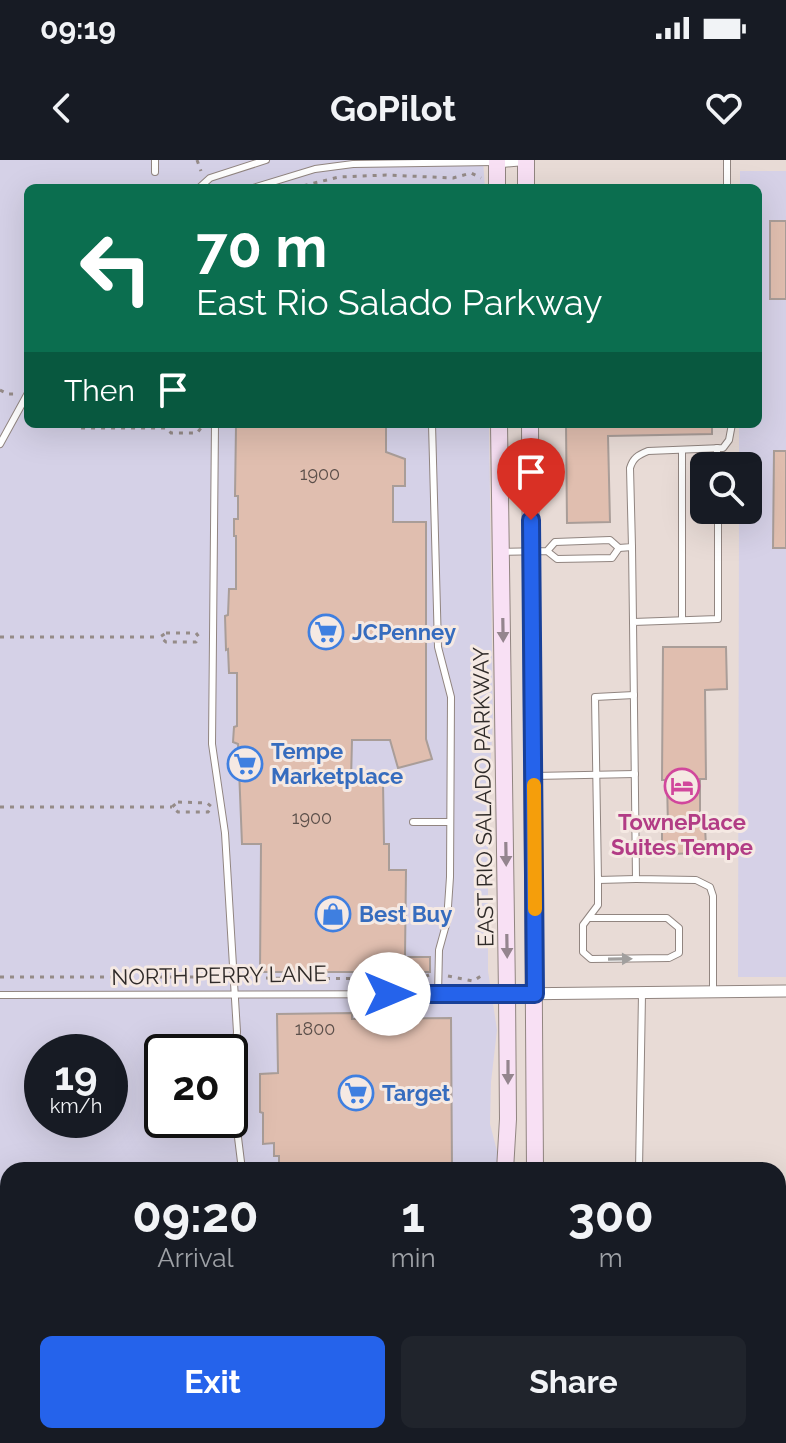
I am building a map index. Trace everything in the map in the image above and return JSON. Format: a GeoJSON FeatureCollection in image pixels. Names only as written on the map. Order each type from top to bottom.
{"type":"FeatureCollection","features":[{"type":"Feature","properties":{"kind":"main road"},"geometry":{"type":"LineString","coordinates":[[526,160],[526,184]]}},
{"type":"Feature","properties":{"kind":"main road"},"geometry":{"type":"LineString","coordinates":[[497,161],[497,184]]}},
{"type":"Feature","properties":{"kind":"main road","name":"EAST RIO SALADO PARKWAY"},"geometry":{"type":"LineString","coordinates":[[499,428],[507,994],[505,1162]]}},
{"type":"Feature","properties":{"kind":"main road"},"geometry":{"type":"LineString","coordinates":[[530,428],[539,551],[534,776],[535,1162]]}},
{"type":"Feature","properties":{"kind":"street"},"geometry":{"type":"LineString","coordinates":[[497,161],[519,160]]}},
{"type":"Feature","properties":{"kind":"street","name":"NORTH PERRY LANE"},"geometry":{"type":"LineString","coordinates":[[507,994],[786,991]]}},
{"type":"Feature","properties":{"kind":"lane"},"geometry":{"type":"LineString","coordinates":[[155,160],[155,172]]}},
{"type":"Feature","properties":{"kind":"lane"},"geometry":{"type":"LineString","coordinates":[[203,184],[210,178],[266,160]]}},
{"type":"Feature","properties":{"kind":"lane"},"geometry":{"type":"LineString","coordinates":[[313,160],[315,169]]}},
{"type":"Feature","properties":{"kind":"lane"},"geometry":{"type":"LineString","coordinates":[[727,160],[727,184]]}},
{"type":"Feature","properties":{"kind":"lane"},"geometry":{"type":"LineString","coordinates":[[266,184],[315,169],[353,164],[497,161]]}},
{"type":"Feature","properties":{"kind":"lane"},"geometry":{"type":"LineString","coordinates":[[0,444],[24,400]]}},
{"type":"Feature","properties":{"kind":"lane"},"geometry":{"type":"LineString","coordinates":[[215,428],[212,744],[225,833],[237,1032],[234,1105],[241,1162]]}},
{"type":"Feature","properties":{"kind":"lane"},"geometry":{"type":"LineString","coordinates":[[432,428],[438,647],[451,697],[447,921],[439,950],[438,995]]}},
{"type":"Feature","properties":{"kind":"lane"},"geometry":{"type":"LineString","coordinates":[[636,879],[630,468],[638,454],[648,451],[723,448],[729,440],[731,428]]}},
{"type":"Feature","properties":{"kind":"lane"},"geometry":{"type":"LineString","coordinates":[[682,450],[682,620]]}},
{"type":"Feature","properties":{"kind":"lane"},"geometry":{"type":"LineString","coordinates":[[633,622],[718,619],[718,524]]}},
{"type":"Feature","properties":{"kind":"lane"},"geometry":{"type":"LineString","coordinates":[[539,551],[555,542],[569,541],[610,540],[619,548],[632,547]]}},
{"type":"Feature","properties":{"kind":"lane"},"geometry":{"type":"LineString","coordinates":[[502,552],[539,551],[557,559],[612,558],[619,548]]}},
{"type":"Feature","properties":{"kind":"lane"},"geometry":{"type":"LineString","coordinates":[[590,918],[667,918],[679,928],[679,953],[669,958],[591,959],[583,952],[583,925],[598,905],[595,697],[634,695]]}},
{"type":"Feature","properties":{"kind":"lane"},"geometry":{"type":"LineString","coordinates":[[534,776],[635,774]]}},
{"type":"Feature","properties":{"kind":"lane"},"geometry":{"type":"LineString","coordinates":[[413,822],[450,822]]}},
{"type":"Feature","properties":{"kind":"lane"},"geometry":{"type":"LineString","coordinates":[[598,880],[696,880],[710,887],[713,896],[713,992]]}},
{"type":"Feature","properties":{"kind":"lane"},"geometry":{"type":"LineString","coordinates":[[639,1162],[642,993]]}},
{"type":"Feature","properties":{"kind":"lane","name":"NORTH PERRY LANE"},"geometry":{"type":"LineString","coordinates":[[0,995],[507,994]]}},
{"type":"Feature","properties":{"kind":"path"},"geometry":{"type":"LineString","coordinates":[[197,160],[201,171]]}},
{"type":"Feature","properties":{"kind":"path"},"geometry":{"type":"LineString","coordinates":[[310,184],[339,177],[386,175],[453,178],[471,173],[481,178]]}},
{"type":"Feature","properties":{"kind":"path"},"geometry":{"type":"LineString","coordinates":[[0,390],[16,394]]}},
{"type":"Feature","properties":{"kind":"path"},"geometry":{"type":"LineString","coordinates":[[80,428],[167,428],[171,433],[197,433],[201,428]]}},
{"type":"Feature","properties":{"kind":"path"},"geometry":{"type":"LineString","coordinates":[[0,637],[160,637],[166,633],[196,633],[199,637],[196,642],[166,642],[160,637]]}},
{"type":"Feature","properties":{"kind":"path"},"geometry":{"type":"LineString","coordinates":[[0,807],[172,807],[178,812],[208,812],[212,807],[207,803],[178,802],[172,807]]}},
{"type":"Feature","properties":{"kind":"path"},"geometry":{"type":"LineString","coordinates":[[0,977],[206,977],[224,972]]}},
{"type":"Feature","properties":{"kind":"path"},"geometry":{"type":"LineString","coordinates":[[246,978],[419,979],[432,975]]}},
{"type":"Feature","properties":{"kind":"path"},"geometry":{"type":"LineString","coordinates":[[448,976],[473,981],[481,976]]}},
{"type":"Feature","properties":{"kind":"shaded area","name":"Tempe Marketplace"},"geometry":{"type":"Polygon","coordinates":[[[0,160],[483,160],[485,184],[24,184],[24,428],[489,428],[493,721],[488,806],[488,971],[497,1030],[490,1124],[498,1162],[0,1162],[0,160]]]}},
{"type":"Feature","properties":{"kind":"shaded area"},"geometry":{"type":"Polygon","coordinates":[[[740,171],[786,171],[786,977],[738,977],[739,524],[762,524],[762,452],[739,452],[739,428],[762,428],[762,184],[740,184],[740,171]]]}},
{"type":"Feature","properties":{"kind":"building"},"geometry":{"type":"Polygon","coordinates":[[[770,221],[786,221],[786,299],[770,299],[770,221]]]}},
{"type":"Feature","properties":{"kind":"building"},"geometry":{"type":"Polygon","coordinates":[[[236,428],[386,428],[386,452],[405,459],[405,486],[393,486],[393,522],[426,522],[426,739],[432,759],[398,768],[390,740],[352,740],[351,781],[383,782],[384,844],[389,844],[389,870],[406,870],[405,957],[430,957],[430,972],[260,972],[261,844],[242,844],[238,744],[233,742],[234,727],[237,726],[237,673],[229,673],[226,650],[225,616],[228,615],[229,589],[236,589],[234,519],[238,519],[238,496],[235,496],[236,428]]]}},
{"type":"Feature","properties":{"kind":"building"},"geometry":{"type":"Polygon","coordinates":[[[566,428],[712,428],[712,434],[608,436],[610,522],[567,523],[566,428]]]}},
{"type":"Feature","properties":{"kind":"building"},"geometry":{"type":"Polygon","coordinates":[[[774,451],[786,451],[786,548],[773,548],[774,451]]]}},
{"type":"Feature","properties":{"kind":"building"},"geometry":{"type":"Polygon","coordinates":[[[663,647],[726,647],[727,689],[705,690],[706,779],[700,779],[700,827],[705,827],[706,846],[699,846],[698,853],[672,854],[672,849],[662,849],[662,828],[668,828],[667,780],[662,780],[663,647]]]}},
{"type":"Feature","properties":{"kind":"building","name":"Target"},"geometry":{"type":"Polygon","coordinates":[[[352,1013],[352,1019],[451,1018],[452,1162],[279,1162],[279,1156],[274,1156],[274,1143],[263,1144],[263,1113],[260,1112],[260,1074],[278,1073],[277,1014],[352,1013]]]}},
{"type":"Feature","properties":{"kind":"slow traffic"},"geometry":{"type":"LineString","coordinates":[[534,785],[535,909]]}},
{"type":"Feature","properties":{"kind":"place","name":"JCPenney"},"geometry":{"type":"Point","coordinates":[326,632]}},
{"type":"Feature","properties":{"kind":"place","name":"Tempe Marketplace"},"geometry":{"type":"Point","coordinates":[245,764]}},
{"type":"Feature","properties":{"kind":"place","name":"TownePlace Suites Tempe"},"geometry":{"type":"Point","coordinates":[682,786]}},
{"type":"Feature","properties":{"kind":"place","name":"Best Buy"},"geometry":{"type":"Point","coordinates":[333,914]}},
{"type":"Feature","properties":{"kind":"place","name":"Target"},"geometry":{"type":"Point","coordinates":[356,1093]}},
{"type":"Feature","properties":{"kind":"route"},"geometry":{"type":"LineString","coordinates":[[389,994],[535,994],[531,520]]}}]}
